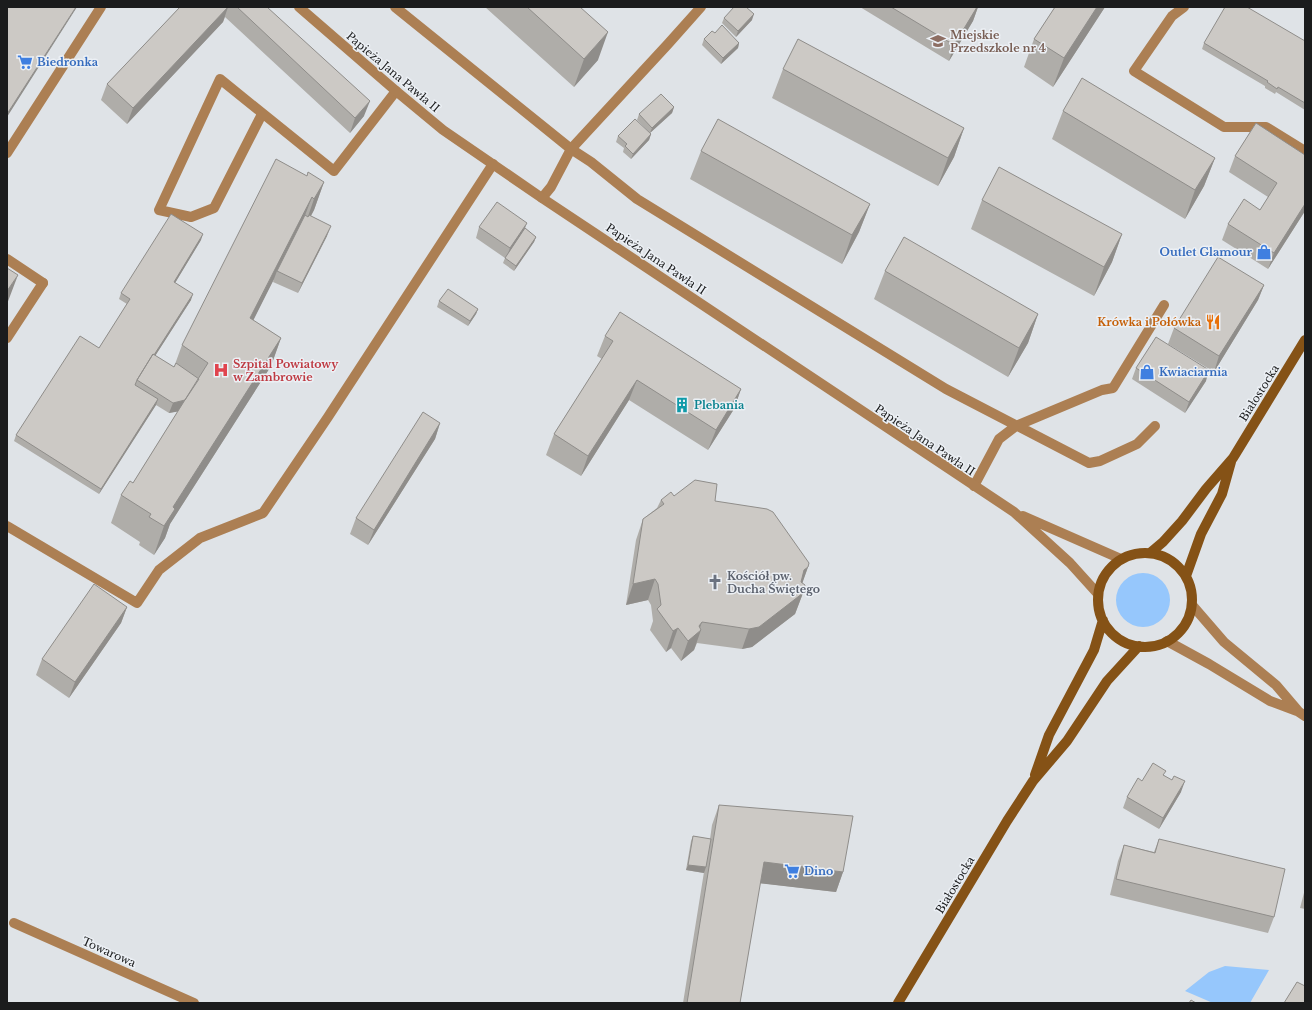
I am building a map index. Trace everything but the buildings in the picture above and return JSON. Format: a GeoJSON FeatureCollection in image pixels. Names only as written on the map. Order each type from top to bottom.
{"type":"FeatureCollection","features":[{"type":"Feature","properties":{"kind":"main road","name":"Białostocka"},"geometry":{"type":"LineString","coordinates":[[1150,553],[1163,542],[1177,526],[1233,458],[1305,340]]}},
{"type":"Feature","properties":{"kind":"main road","name":"Białostocka"},"geometry":{"type":"LineString","coordinates":[[1186,576],[1201,534],[1222,494],[1233,458]]}},
{"type":"Feature","properties":{"kind":"main road"},"geometry":{"type":"LineString","coordinates":[[1135,553],[1150,553],[1164,556],[1177,565],[1186,576],[1192,590],[1192,605],[1188,619],[1179,632],[1167,641],[1154,646],[1139,646],[1124,642],[1112,633],[1103,620],[1099,607],[1098,594],[1102,580],[1110,568],[1121,559],[1135,553]]}},
{"type":"Feature","properties":{"kind":"main road","name":"Białostocka"},"geometry":{"type":"LineString","coordinates":[[1033,781],[1049,735],[1094,650],[1103,620]]}},
{"type":"Feature","properties":{"kind":"main road","name":"Białostocka"},"geometry":{"type":"LineString","coordinates":[[898,1003],[1007,821],[1033,781],[1067,741],[1107,681],[1139,646]]}},
{"type":"Feature","properties":{"kind":"street"},"geometry":{"type":"LineString","coordinates":[[7,153],[101,7]]}},
{"type":"Feature","properties":{"kind":"street","name":"Papieża Jana Pawła II"},"geometry":{"type":"LineString","coordinates":[[299,7],[443,130],[542,198],[1014,512],[1070,563],[1098,594]]}},
{"type":"Feature","properties":{"kind":"street"},"geometry":{"type":"LineString","coordinates":[[542,198],[551,187],[571,149],[700,7]]}},
{"type":"Feature","properties":{"kind":"street"},"geometry":{"type":"LineString","coordinates":[[1184,7],[1172,16],[1134,71],[1224,127],[1266,127],[1305,151]]}},
{"type":"Feature","properties":{"kind":"street"},"geometry":{"type":"LineString","coordinates":[[394,8],[571,149],[591,162],[637,199],[946,389],[1089,463],[1100,461],[1137,444],[1155,426]]}},
{"type":"Feature","properties":{"kind":"street"},"geometry":{"type":"LineString","coordinates":[[262,114],[214,208],[191,217],[159,210],[220,79],[334,172],[396,91]]}},
{"type":"Feature","properties":{"kind":"street"},"geometry":{"type":"LineString","coordinates":[[7,526],[137,603],[159,570],[200,538],[263,513],[328,417],[493,164]]}},
{"type":"Feature","properties":{"kind":"street"},"geometry":{"type":"LineString","coordinates":[[7,259],[43,283],[7,338]]}},
{"type":"Feature","properties":{"kind":"street"},"geometry":{"type":"LineString","coordinates":[[974,486],[999,439],[1016,426],[1102,390],[1113,388],[1164,305]]}},
{"type":"Feature","properties":{"kind":"street","name":"Papieża Jana Pawła II"},"geometry":{"type":"LineString","coordinates":[[1014,512],[1121,559]]}},
{"type":"Feature","properties":{"kind":"street"},"geometry":{"type":"LineString","coordinates":[[1192,605],[1224,642],[1276,685],[1302,714]]}},
{"type":"Feature","properties":{"kind":"street"},"geometry":{"type":"LineString","coordinates":[[1167,641],[1209,664],[1270,701],[1302,714]]}},
{"type":"Feature","properties":{"kind":"street","name":"Towarowa"},"geometry":{"type":"LineString","coordinates":[[14,923],[194,1003]]}},
{"type":"Feature","properties":{"kind":"shaded area"},"geometry":{"type":"Polygon","coordinates":[[[1138,573],[1148,573],[1158,577],[1166,585],[1170,595],[1170,605],[1166,615],[1158,623],[1148,627],[1138,627],[1128,623],[1120,615],[1116,605],[1116,595],[1120,585],[1128,577],[1138,573]]]}},
{"type":"Feature","properties":{"kind":"shaded area"},"geometry":{"type":"Polygon","coordinates":[[[1225,966],[1269,970],[1250,1003],[1213,1003],[1185,991],[1209,972],[1225,966]]]}},
{"type":"Feature","properties":{"kind":"place","name":"Miejskie Przedszkole nr 4"},"geometry":{"type":"Point","coordinates":[938,41]}},
{"type":"Feature","properties":{"kind":"place","name":"Biedronka"},"geometry":{"type":"Point","coordinates":[25,62]}},
{"type":"Feature","properties":{"kind":"place","name":"Outlet Glamour"},"geometry":{"type":"Point","coordinates":[1264,252]}},
{"type":"Feature","properties":{"kind":"place","name":"Krówka i Połówka"},"geometry":{"type":"Point","coordinates":[1213,322]}},
{"type":"Feature","properties":{"kind":"place","name":"Szpital Powiatowy w Zambrowie"},"geometry":{"type":"Point","coordinates":[221,370]}},
{"type":"Feature","properties":{"kind":"place","name":"Kwiaciarnia"},"geometry":{"type":"Point","coordinates":[1147,372]}},
{"type":"Feature","properties":{"kind":"place","name":"Plebania"},"geometry":{"type":"Point","coordinates":[682,405]}},
{"type":"Feature","properties":{"kind":"place","name":"Kościół pw. Ducha Świętego"},"geometry":{"type":"Point","coordinates":[715,582]}},
{"type":"Feature","properties":{"kind":"place","name":"Dino"},"geometry":{"type":"Point","coordinates":[792,871]}}]}
